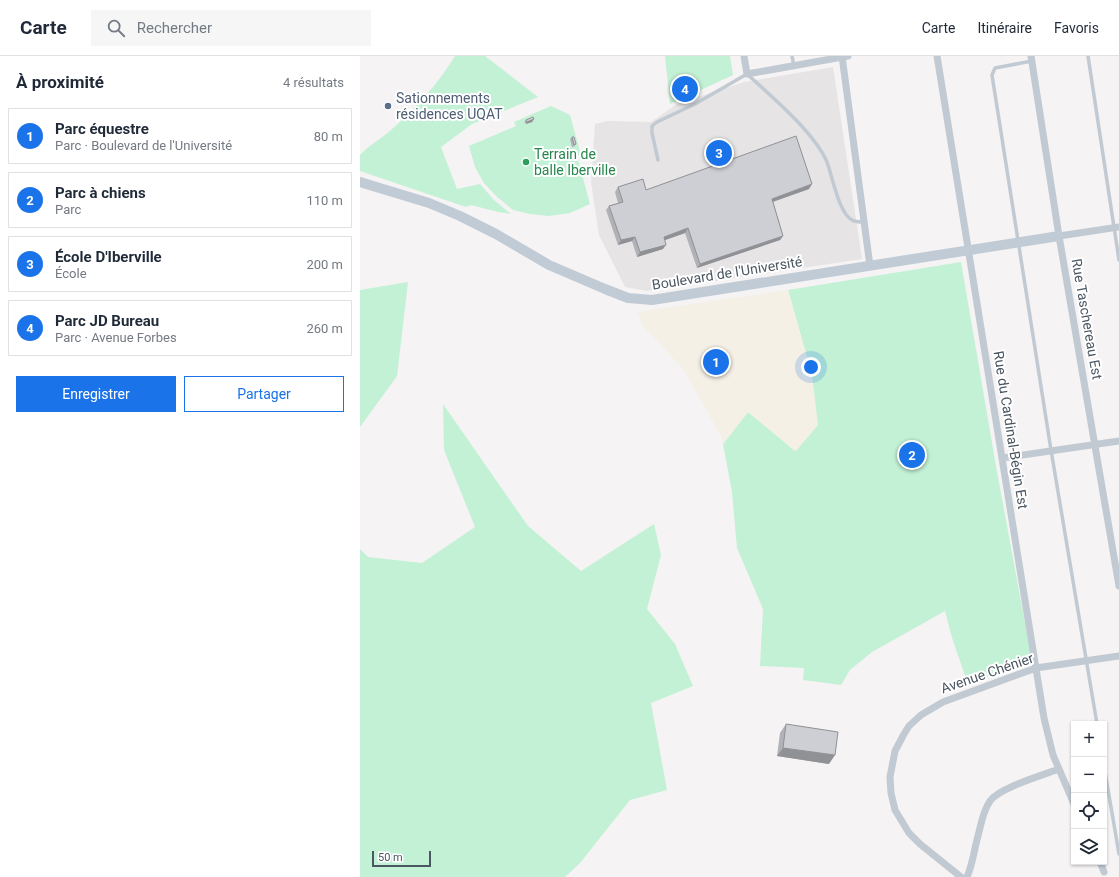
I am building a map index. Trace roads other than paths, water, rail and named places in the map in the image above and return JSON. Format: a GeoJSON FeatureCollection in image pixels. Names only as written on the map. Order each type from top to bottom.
{"type":"FeatureCollection","features":[{"type":"Feature","properties":{"kind":"street"},"geometry":{"type":"LineString","coordinates":[[744,56],[747,74],[844,56],[870,266]]}},
{"type":"Feature","properties":{"kind":"street","name":"Rue du Cardinal-Bégin Est"},"geometry":{"type":"LineString","coordinates":[[937,56],[1049,740],[1071,797]]}},
{"type":"Feature","properties":{"kind":"street","name":"Rue Taschereau Est"},"geometry":{"type":"LineString","coordinates":[[1032,58],[1059,236],[1119,586]]}},
{"type":"Feature","properties":{"kind":"street","name":"Boulevard de l'Université"},"geometry":{"type":"LineString","coordinates":[[360,182],[429,203],[460,216],[496,234],[549,265],[628,298],[652,300],[1116,227]]}},
{"type":"Feature","properties":{"kind":"street"},"geometry":{"type":"LineString","coordinates":[[1002,458],[1119,441]]}},
{"type":"Feature","properties":{"kind":"street","name":"Avenue Chénier"},"geometry":{"type":"LineString","coordinates":[[962,877],[920,844],[904,826],[895,810],[891,793],[890,777],[893,760],[899,742],[904,734],[915,720],[928,710],[943,702],[1036,668],[1119,656]]}},
{"type":"Feature","properties":{"kind":"street"},"geometry":{"type":"LineString","coordinates":[[967,877],[972,864],[982,819],[990,800],[1004,791],[1059,769]]}},
{"type":"Feature","properties":{"kind":"street"},"geometry":{"type":"LineString","coordinates":[[1101,865],[1104,872]]}},
{"type":"Feature","properties":{"kind":"lane"},"geometry":{"type":"LineString","coordinates":[[792,56],[794,66]]}},
{"type":"Feature","properties":{"kind":"lane"},"geometry":{"type":"LineString","coordinates":[[1088,56],[1116,227],[1119,260]]}},
{"type":"Feature","properties":{"kind":"lane"},"geometry":{"type":"LineString","coordinates":[[1032,58],[995,68],[992,75],[1051,450],[1096,721]]}},
{"type":"Feature","properties":{"kind":"lane"},"geometry":{"type":"LineString","coordinates":[[658,160],[652,133],[652,126],[657,122],[695,104],[747,74],[775,99],[810,136],[827,161],[838,199],[846,216],[852,220],[864,222]]}},
{"type":"Feature","properties":{"kind":"lane"},"geometry":{"type":"LineString","coordinates":[[1107,784],[1119,854]]}},
{"type":"Feature","properties":{"kind":"place","name":"Parc JD Bureau"},"geometry":{"type":"Point","coordinates":[685,89]}},
{"type":"Feature","properties":{"kind":"place","name":"Sationnements résidences UQAT"},"geometry":{"type":"Point","coordinates":[388,106]}},
{"type":"Feature","properties":{"kind":"place","name":"École D'Iberville"},"geometry":{"type":"Point","coordinates":[719,153]}},
{"type":"Feature","properties":{"kind":"place","name":"Terrain de balle Iberville"},"geometry":{"type":"Point","coordinates":[526,162]}},
{"type":"Feature","properties":{"kind":"place","name":"Parc équestre"},"geometry":{"type":"Point","coordinates":[716,362]}},
{"type":"Feature","properties":{"kind":"place","name":"Parc à chiens"},"geometry":{"type":"Point","coordinates":[912,455]}}]}
